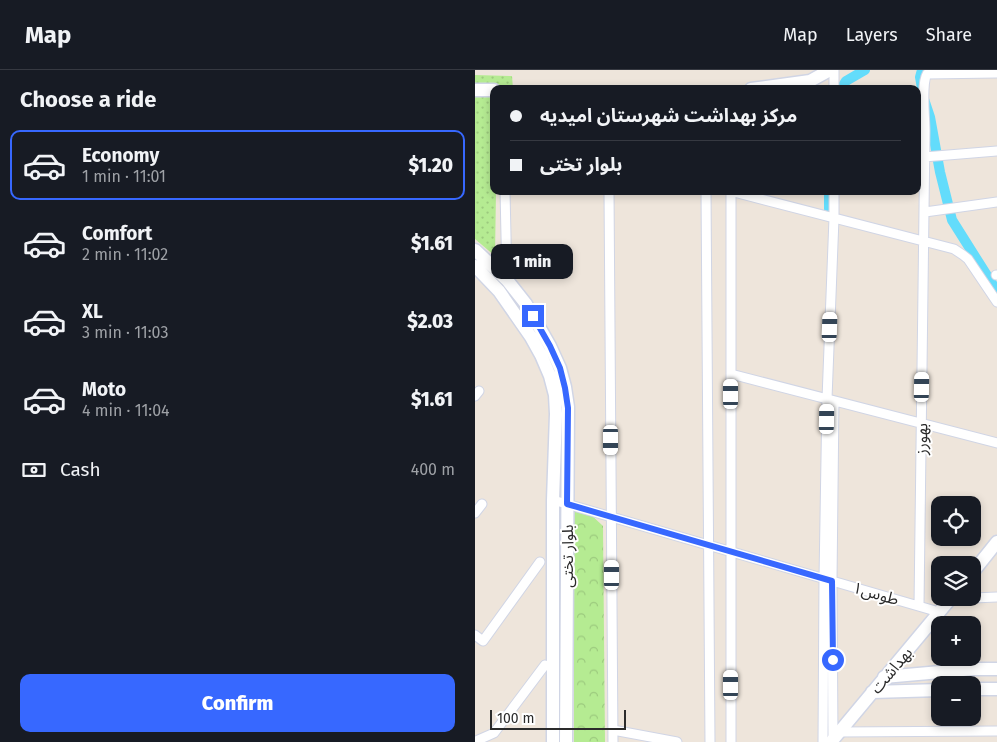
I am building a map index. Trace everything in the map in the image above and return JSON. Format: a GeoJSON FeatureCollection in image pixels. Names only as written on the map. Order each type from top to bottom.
{"type":"FeatureCollection","features":[{"type":"Feature","properties":{"kind":"street"},"geometry":{"type":"LineString","coordinates":[[780,85],[810,81],[830,70]]}},
{"type":"Feature","properties":{"kind":"street"},"geometry":{"type":"LineString","coordinates":[[835,70],[835,85]]}},
{"type":"Feature","properties":{"kind":"street","name":"بهورز"},"geometry":{"type":"LineString","coordinates":[[919,606],[925,212],[925,77],[927,74],[997,73]]}},
{"type":"Feature","properties":{"kind":"street"},"geometry":{"type":"LineString","coordinates":[[475,90],[490,90]]}},
{"type":"Feature","properties":{"kind":"street"},"geometry":{"type":"LineString","coordinates":[[925,157],[997,151]]}},
{"type":"Feature","properties":{"kind":"street"},"geometry":{"type":"LineString","coordinates":[[505,195],[507,280]]}},
{"type":"Feature","properties":{"kind":"street"},"geometry":{"type":"LineString","coordinates":[[609,195],[613,742]]}},
{"type":"Feature","properties":{"kind":"street"},"geometry":{"type":"LineString","coordinates":[[706,195],[710,742]]}},
{"type":"Feature","properties":{"kind":"street"},"geometry":{"type":"LineString","coordinates":[[730,195],[731,742]]}},
{"type":"Feature","properties":{"kind":"street"},"geometry":{"type":"LineString","coordinates":[[745,195],[954,250],[968,259],[997,302]]}},
{"type":"Feature","properties":{"kind":"street"},"geometry":{"type":"LineString","coordinates":[[834,195],[828,580],[832,739],[997,731]]}},
{"type":"Feature","properties":{"kind":"street"},"geometry":{"type":"LineString","coordinates":[[925,212],[997,202]]}},
{"type":"Feature","properties":{"kind":"street","name":"بلوار تختی"},"geometry":{"type":"LineString","coordinates":[[475,250],[507,280],[526,304],[550,346],[560,368],[565,388],[568,408],[566,742]]}},
{"type":"Feature","properties":{"kind":"street","name":"بلوار تختی"},"geometry":{"type":"LineString","coordinates":[[475,266],[499,291],[531,337],[550,376],[555,395],[553,742]]}},
{"type":"Feature","properties":{"kind":"street"},"geometry":{"type":"LineString","coordinates":[[731,374],[997,443]]}},
{"type":"Feature","properties":{"kind":"street","name":"طوس۱"},"geometry":{"type":"LineString","coordinates":[[553,500],[939,612]]}},
{"type":"Feature","properties":{"kind":"street"},"geometry":{"type":"LineString","coordinates":[[475,513],[482,504]]}},
{"type":"Feature","properties":{"kind":"street"},"geometry":{"type":"LineString","coordinates":[[981,562],[997,542]]}},
{"type":"Feature","properties":{"kind":"street"},"geometry":{"type":"LineString","coordinates":[[475,636],[483,642],[541,562]]}},
{"type":"Feature","properties":{"kind":"street"},"geometry":{"type":"LineString","coordinates":[[981,597],[997,597]]}},
{"type":"Feature","properties":{"kind":"street","name":"بهداشت"},"geometry":{"type":"LineString","coordinates":[[832,739],[944,606]]}},
{"type":"Feature","properties":{"kind":"street"},"geometry":{"type":"LineString","coordinates":[[476,740],[494,733],[545,665]]}},
{"type":"Feature","properties":{"kind":"street"},"geometry":{"type":"LineString","coordinates":[[884,677],[997,669]]}},
{"type":"Feature","properties":{"kind":"street"},"geometry":{"type":"LineString","coordinates":[[981,690],[997,689]]}},
{"type":"Feature","properties":{"kind":"street"},"geometry":{"type":"LineString","coordinates":[[872,692],[931,690]]}},
{"type":"Feature","properties":{"kind":"street"},"geometry":{"type":"LineString","coordinates":[[613,730],[677,742]]}},
{"type":"Feature","properties":{"kind":"green space"},"geometry":{"type":"Polygon","coordinates":[[[475,75],[512,76],[513,85],[490,85],[490,195],[496,195],[495,256],[475,239],[475,75]]]}},
{"type":"Feature","properties":{"kind":"green space"},"geometry":{"type":"Polygon","coordinates":[[[574,507],[588,512],[603,526],[605,742],[574,742],[574,507]]]}},
{"type":"Feature","properties":{"kind":"waterway"},"geometry":{"type":"LineString","coordinates":[[844,85],[846,81],[865,70]]}},
{"type":"Feature","properties":{"kind":"waterway"},"geometry":{"type":"LineString","coordinates":[[922,70],[920,77],[924,99],[930,117],[940,172],[952,220],[993,285],[997,296]]}},
{"type":"Feature","properties":{"kind":"waterway"},"geometry":{"type":"LineString","coordinates":[[829,195],[829,211]]}},
{"type":"Feature","properties":{"kind":"route"},"geometry":{"type":"LineString","coordinates":[[533,316],[560,368],[565,388],[568,408],[567,504],[832,581],[833,660]]}}]}
